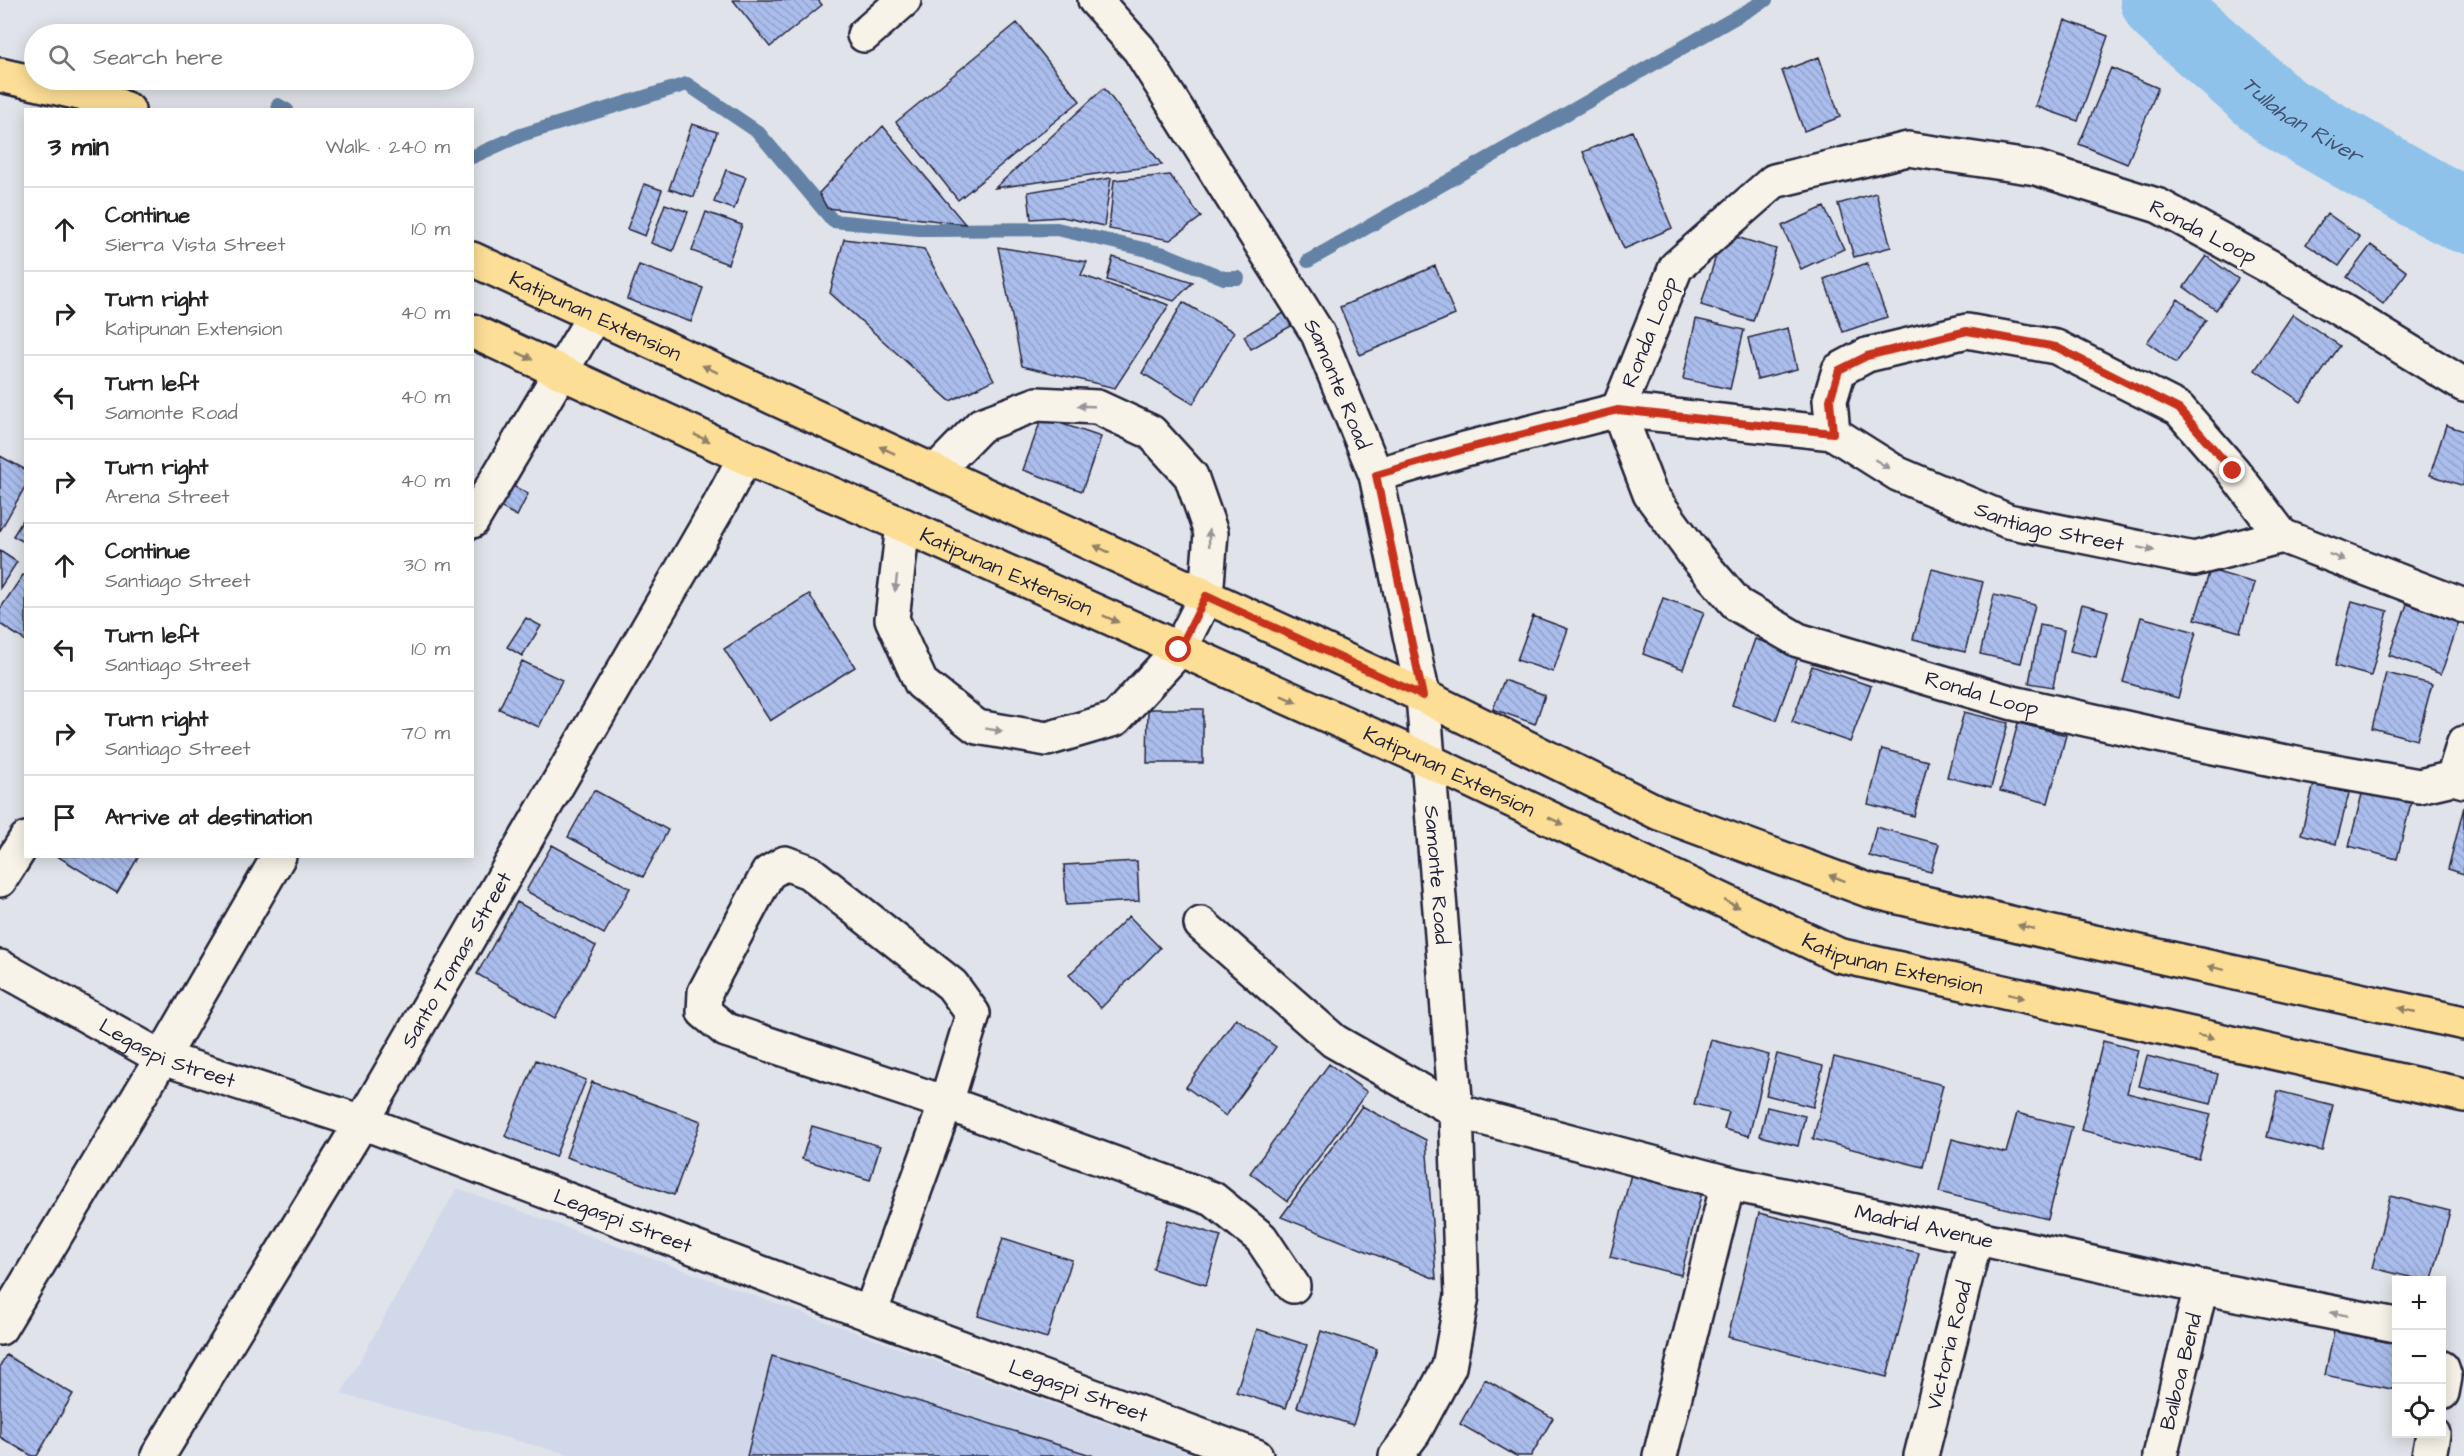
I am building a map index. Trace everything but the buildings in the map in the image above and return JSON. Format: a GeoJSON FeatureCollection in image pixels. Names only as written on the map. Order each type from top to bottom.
{"type":"FeatureCollection","features":[{"type":"Feature","properties":{"kind":"main road"},"geometry":{"type":"LineString","coordinates":[[0,77],[35,108]]}},
{"type":"Feature","properties":{"kind":"main road"},"geometry":{"type":"LineString","coordinates":[[0,77],[24,82]]}},
{"type":"Feature","properties":{"kind":"main road"},"geometry":{"type":"LineString","coordinates":[[63,90],[101,98],[124,108]]}},
{"type":"Feature","properties":{"kind":"main road","name":"Katipunan Extension"},"geometry":{"type":"LineString","coordinates":[[474,260],[1423,696],[1659,813],[1868,890],[2464,1023]]}},
{"type":"Feature","properties":{"kind":"main road","name":"Katipunan Extension"},"geometry":{"type":"LineString","coordinates":[[474,332],[744,457],[903,525],[1427,760],[1838,955],[2464,1095]]}},
{"type":"Feature","properties":{"kind":"street"},"geometry":{"type":"LineString","coordinates":[[864,35],[904,0]]}},
{"type":"Feature","properties":{"kind":"street","name":"Samonte Road"},"geometry":{"type":"LineString","coordinates":[[1095,0],[1139,49],[1318,334],[1376,475],[1423,696],[1456,1111],[1462,1296],[1449,1366],[1414,1432],[1396,1456]]}},
{"type":"Feature","properties":{"kind":"street","name":"Ronda Loop"},"geometry":{"type":"LineString","coordinates":[[2459,779],[2419,786],[2200,744],[2013,703],[1798,640],[1738,605],[1698,559],[1650,494],[1618,410],[1676,267],[1774,181],[1908,149],[2036,168],[2159,206],[2274,269],[2464,385]]}},
{"type":"Feature","properties":{"kind":"street"},"geometry":{"type":"LineString","coordinates":[[474,518],[594,315]]}},
{"type":"Feature","properties":{"kind":"street"},"geometry":{"type":"LineString","coordinates":[[1833,433],[1830,400],[1839,370],[1867,356],[1967,331],[2056,347],[2179,409],[2233,471],[2282,536],[2464,606]]}},
{"type":"Feature","properties":{"kind":"street"},"geometry":{"type":"LineString","coordinates":[[903,525],[892,618],[921,683],[977,727],[1047,739],[1115,719],[1179,650],[1206,596],[1210,533],[1191,476],[1151,432],[1097,407],[1037,404],[981,425],[935,472]]}},
{"type":"Feature","properties":{"kind":"street"},"geometry":{"type":"LineString","coordinates":[[1376,475],[1465,449],[1618,410]]}},
{"type":"Feature","properties":{"kind":"street","name":"Santiago Street"},"geometry":{"type":"LineString","coordinates":[[1618,410],[1833,433],[1898,474],[2008,521],[2194,559],[2282,536]]}},
{"type":"Feature","properties":{"kind":"street","name":"Santo Tomas Street"},"geometry":{"type":"LineString","coordinates":[[158,1456],[362,1122],[720,504],[744,457]]}},
{"type":"Feature","properties":{"kind":"street"},"geometry":{"type":"LineString","coordinates":[[2459,779],[2464,743]]}},
{"type":"Feature","properties":{"kind":"street"},"geometry":{"type":"LineString","coordinates":[[0,880],[24,842]]}},
{"type":"Feature","properties":{"kind":"street"},"geometry":{"type":"LineString","coordinates":[[0,1328],[162,1058],[278,858]]}},
{"type":"Feature","properties":{"kind":"street"},"geometry":{"type":"LineString","coordinates":[[870,1314],[946,1103],[973,1014],[951,986],[809,872],[785,863],[768,873],[705,992],[704,1012],[726,1030],[946,1103],[1213,1199],[1261,1238],[1293,1286]]}},
{"type":"Feature","properties":{"kind":"street","name":"Madrid Avenue"},"geometry":{"type":"LineString","coordinates":[[1201,924],[1334,1041],[1456,1111],[1728,1183],[2201,1287],[2392,1324]]}},
{"type":"Feature","properties":{"kind":"street","name":"Legaspi Street"},"geometry":{"type":"LineString","coordinates":[[0,966],[162,1058],[362,1122],[870,1314],[1256,1456]]}},
{"type":"Feature","properties":{"kind":"street"},"geometry":{"type":"LineString","coordinates":[[1660,1456],[1728,1183]]}},
{"type":"Feature","properties":{"kind":"street","name":"Victoria Road"},"geometry":{"type":"LineString","coordinates":[[1921,1456],[1976,1236]]}},
{"type":"Feature","properties":{"kind":"street","name":"Balboa Bend"},"geometry":{"type":"LineString","coordinates":[[2160,1456],[2201,1287]]}},
{"type":"Feature","properties":{"kind":"street"},"geometry":{"type":"LineString","coordinates":[[2429,1456],[2432,1438]]}},
{"type":"Feature","properties":{"kind":"shaded area"},"geometry":{"type":"Polygon","coordinates":[[[457,1188],[1197,1456],[575,1456],[341,1394],[457,1188]]]}},
{"type":"Feature","properties":{"kind":"waterway"},"geometry":{"type":"LineString","coordinates":[[1308,261],[1766,0]]}},
{"type":"Feature","properties":{"kind":"waterway","name":"Tullahan River"},"geometry":{"type":"LineString","coordinates":[[2158,0],[2162,8],[2282,113],[2464,215]]}},
{"type":"Feature","properties":{"kind":"waterway"},"geometry":{"type":"LineString","coordinates":[[474,156],[521,135],[687,84],[758,132],[833,221],[930,230],[1057,229],[1165,254],[1224,278],[1238,278]]}},
{"type":"Feature","properties":{"kind":"waterway"},"geometry":{"type":"LineString","coordinates":[[278,105],[283,108]]}},
{"type":"Feature","properties":{"kind":"route"},"geometry":{"type":"LineString","coordinates":[[1179,650],[1206,596],[1423,696],[1376,475],[1465,449],[1618,410],[1833,433],[1830,400],[1839,370],[1867,356],[1967,331],[2056,347],[2179,409],[2233,471]]}}]}
